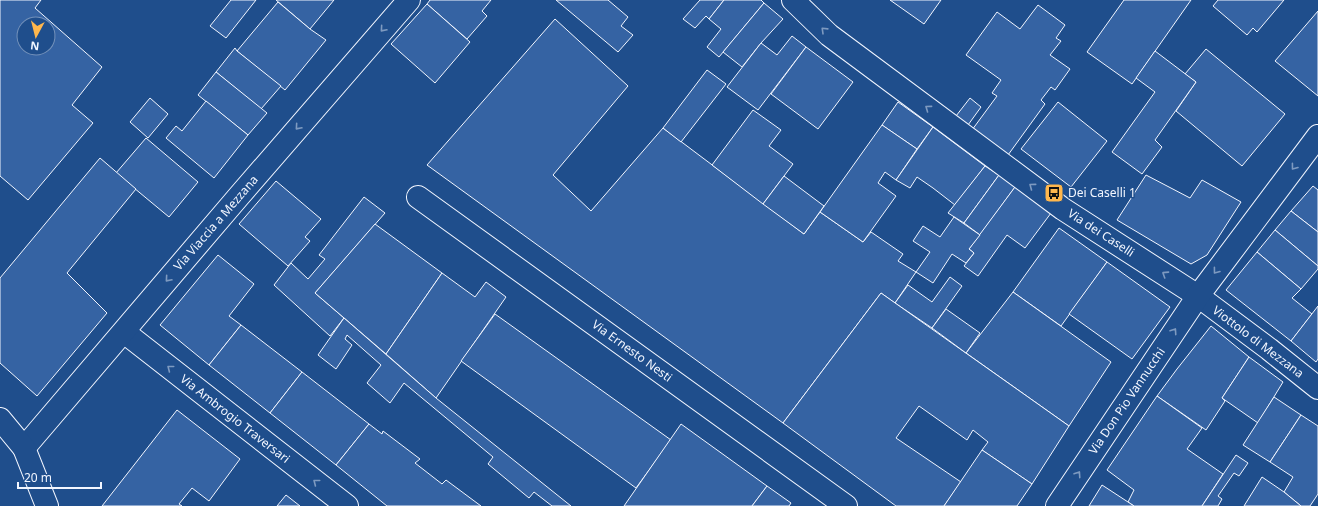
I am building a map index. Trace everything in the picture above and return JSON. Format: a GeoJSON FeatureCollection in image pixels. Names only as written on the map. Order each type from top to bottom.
{"type":"FeatureCollection","features":[{"type":"Feature","properties":{"kind":"street","name":"Via Viaccia a Mezzana"},"geometry":{"type":"LineString","coordinates":[[24,448],[295,130],[409,0]]}},
{"type":"Feature","properties":{"kind":"street","name":"Via dei Caselli"},"geometry":{"type":"LineString","coordinates":[[793,0],[829,35],[1063,209],[1198,296]]}},
{"type":"Feature","properties":{"kind":"street"},"geometry":{"type":"LineString","coordinates":[[1198,296],[1318,136]]}},
{"type":"Feature","properties":{"kind":"street","name":"Via Ernesto Nesti"},"geometry":{"type":"LineString","coordinates":[[418,197],[846,506]]}},
{"type":"Feature","properties":{"kind":"street","name":"Viottolo di Mezzana"},"geometry":{"type":"LineString","coordinates":[[1198,296],[1318,388]]}},
{"type":"Feature","properties":{"kind":"street","name":"Via Don Pio Vannucchi"},"geometry":{"type":"LineString","coordinates":[[1057,506],[1198,296]]}},
{"type":"Feature","properties":{"kind":"street","name":"Via Ambrogio Traversari"},"geometry":{"type":"LineString","coordinates":[[124,332],[347,506]]}},
{"type":"Feature","properties":{"kind":"street"},"geometry":{"type":"LineString","coordinates":[[0,419],[24,448],[46,506]]}},
{"type":"Feature","properties":{"kind":"building"},"geometry":{"type":"Polygon","coordinates":[[[0,0],[41,0],[35,8],[44,16],[16,16],[16,56],[56,56],[56,26],[102,67],[72,105],[93,123],[28,200],[0,176],[0,0]]]}},
{"type":"Feature","properties":{"kind":"building"},"geometry":{"type":"Polygon","coordinates":[[[231,0],[256,0],[226,38],[210,26],[231,0]]]}},
{"type":"Feature","properties":{"kind":"building"},"geometry":{"type":"Polygon","coordinates":[[[276,0],[334,0],[310,29],[276,0]]]}},
{"type":"Feature","properties":{"kind":"building"},"geometry":{"type":"Polygon","coordinates":[[[430,0],[491,0],[482,11],[487,16],[467,39],[427,4],[430,0]]]}},
{"type":"Feature","properties":{"kind":"building"},"geometry":{"type":"Polygon","coordinates":[[[556,0],[608,0],[628,17],[621,26],[633,35],[618,52],[556,0]]]}},
{"type":"Feature","properties":{"kind":"building"},"geometry":{"type":"Polygon","coordinates":[[[700,0],[724,0],[709,19],[706,16],[695,28],[683,19],[700,0]]]}},
{"type":"Feature","properties":{"kind":"building"},"geometry":{"type":"Polygon","coordinates":[[[724,0],[761,0],[764,3],[719,57],[707,47],[721,29],[709,19],[724,0]]]}},
{"type":"Feature","properties":{"kind":"building"},"geometry":{"type":"Polygon","coordinates":[[[890,0],[941,0],[924,24],[890,0]]]}},
{"type":"Feature","properties":{"kind":"building"},"geometry":{"type":"Polygon","coordinates":[[[1124,0],[1191,0],[1132,84],[1087,52],[1124,0]]]}},
{"type":"Feature","properties":{"kind":"building"},"geometry":{"type":"Polygon","coordinates":[[[1218,0],[1284,0],[1257,32],[1253,28],[1247,35],[1213,6],[1218,0]]]}},
{"type":"Feature","properties":{"kind":"building"},"geometry":{"type":"Polygon","coordinates":[[[278,2],[310,29],[326,40],[285,90],[237,51],[278,2]]]}},
{"type":"Feature","properties":{"kind":"building"},"geometry":{"type":"Polygon","coordinates":[[[764,3],[783,19],[742,67],[723,52],[764,3]]]}},
{"type":"Feature","properties":{"kind":"building"},"geometry":{"type":"Polygon","coordinates":[[[427,4],[470,42],[435,83],[391,44],[427,4]]]}},
{"type":"Feature","properties":{"kind":"building"},"geometry":{"type":"Polygon","coordinates":[[[1038,5],[1065,25],[1056,38],[1061,41],[1050,55],[1070,69],[1055,90],[1051,87],[1041,100],[1045,104],[1008,155],[972,130],[997,96],[992,93],[1001,80],[966,55],[997,12],[1020,29],[1038,5]]]}},
{"type":"Feature","properties":{"kind":"building"},"geometry":{"type":"Polygon","coordinates":[[[1318,11],[1318,96],[1275,61],[1318,11]]]}},
{"type":"Feature","properties":{"kind":"building"},"geometry":{"type":"Polygon","coordinates":[[[555,19],[628,86],[553,175],[591,211],[663,128],[804,234],[820,212],[863,242],[871,232],[903,254],[898,261],[916,272],[895,303],[881,293],[783,423],[427,165],[555,19]]]}},
{"type":"Feature","properties":{"kind":"building"},"geometry":{"type":"Polygon","coordinates":[[[792,36],[806,47],[758,110],[727,87],[761,43],[777,55],[792,36]]]}},
{"type":"Feature","properties":{"kind":"building"},"geometry":{"type":"Polygon","coordinates":[[[806,47],[853,82],[818,129],[771,94],[806,47]]]}},
{"type":"Feature","properties":{"kind":"building"},"geometry":{"type":"Polygon","coordinates":[[[235,48],[281,86],[261,109],[216,72],[235,48]]]}},
{"type":"Feature","properties":{"kind":"building"},"geometry":{"type":"Polygon","coordinates":[[[1206,49],[1285,114],[1242,166],[1176,111],[1196,82],[1185,74],[1206,49]]]}},
{"type":"Feature","properties":{"kind":"building"},"geometry":{"type":"Polygon","coordinates":[[[1155,51],[1196,82],[1155,140],[1162,147],[1142,174],[1112,152],[1155,92],[1136,78],[1155,51]]]}},
{"type":"Feature","properties":{"kind":"building"},"geometry":{"type":"Polygon","coordinates":[[[707,70],[726,84],[681,142],[663,128],[707,70]]]}},
{"type":"Feature","properties":{"kind":"building"},"geometry":{"type":"Polygon","coordinates":[[[216,72],[267,113],[248,135],[198,95],[216,72]]]}},
{"type":"Feature","properties":{"kind":"building"},"geometry":{"type":"Polygon","coordinates":[[[150,98],[168,114],[148,138],[130,122],[150,98]]]}},
{"type":"Feature","properties":{"kind":"building"},"geometry":{"type":"Polygon","coordinates":[[[970,98],[981,107],[968,125],[956,116],[970,98]]]}},
{"type":"Feature","properties":{"kind":"building"},"geometry":{"type":"Polygon","coordinates":[[[206,101],[248,135],[214,178],[166,138],[176,126],[182,131],[206,101]]]}},
{"type":"Feature","properties":{"kind":"building"},"geometry":{"type":"Polygon","coordinates":[[[898,102],[933,127],[917,149],[882,125],[898,102]]]}},
{"type":"Feature","properties":{"kind":"building"},"geometry":{"type":"Polygon","coordinates":[[[1058,102],[1107,141],[1071,187],[1021,149],[1058,102]]]}},
{"type":"Feature","properties":{"kind":"building"},"geometry":{"type":"Polygon","coordinates":[[[753,110],[781,130],[769,146],[793,164],[763,204],[712,165],[753,110]]]}},
{"type":"Feature","properties":{"kind":"building"},"geometry":{"type":"Polygon","coordinates":[[[882,125],[917,149],[896,180],[885,172],[878,183],[896,196],[863,242],[820,212],[882,125]]]}},
{"type":"Feature","properties":{"kind":"building"},"geometry":{"type":"Polygon","coordinates":[[[933,127],[985,166],[955,205],[917,177],[910,188],[896,180],[933,127]]]}},
{"type":"Feature","properties":{"kind":"building"},"geometry":{"type":"Polygon","coordinates":[[[146,138],[198,182],[169,217],[116,173],[146,138]]]}},
{"type":"Feature","properties":{"kind":"building"},"geometry":{"type":"Polygon","coordinates":[[[100,158],[136,189],[67,273],[107,313],[37,396],[0,363],[0,278],[100,158]]]}},
{"type":"Feature","properties":{"kind":"building"},"geometry":{"type":"Polygon","coordinates":[[[985,166],[999,175],[964,223],[948,213],[985,166]]]}},
{"type":"Feature","properties":{"kind":"building"},"geometry":{"type":"Polygon","coordinates":[[[999,175],[1015,187],[980,235],[964,223],[999,175]]]}},
{"type":"Feature","properties":{"kind":"building"},"geometry":{"type":"Polygon","coordinates":[[[1146,175],[1190,198],[1202,180],[1241,202],[1207,255],[1191,264],[1117,220],[1146,175]]]}},
{"type":"Feature","properties":{"kind":"building"},"geometry":{"type":"Polygon","coordinates":[[[784,176],[824,206],[804,234],[763,204],[784,176]]]}},
{"type":"Feature","properties":{"kind":"building"},"geometry":{"type":"Polygon","coordinates":[[[276,181],[321,219],[305,237],[310,241],[288,266],[239,224],[276,181]]]}},
{"type":"Feature","properties":{"kind":"building"},"geometry":{"type":"Polygon","coordinates":[[[1313,186],[1318,190],[1318,232],[1291,211],[1313,186]]]}},
{"type":"Feature","properties":{"kind":"building"},"geometry":{"type":"Polygon","coordinates":[[[1015,187],[1051,213],[1025,248],[1007,235],[978,276],[964,266],[974,253],[969,249],[1015,187]]]}},
{"type":"Feature","properties":{"kind":"building"},"geometry":{"type":"Polygon","coordinates":[[[364,197],[385,213],[315,293],[344,318],[330,336],[274,285],[291,263],[308,279],[325,259],[319,255],[364,197]]]}},
{"type":"Feature","properties":{"kind":"building"},"geometry":{"type":"Polygon","coordinates":[[[1291,211],[1318,232],[1318,266],[1275,230],[1291,211]]]}},
{"type":"Feature","properties":{"kind":"building"},"geometry":{"type":"Polygon","coordinates":[[[954,217],[980,235],[969,249],[974,253],[966,263],[952,254],[933,283],[916,272],[930,252],[913,241],[923,226],[940,237],[954,217]]]}},
{"type":"Feature","properties":{"kind":"building"},"geometry":{"type":"Polygon","coordinates":[[[375,224],[442,273],[386,354],[315,293],[375,224]]]}},
{"type":"Feature","properties":{"kind":"building"},"geometry":{"type":"Polygon","coordinates":[[[1059,228],[1107,262],[1061,326],[1013,292],[1059,228]]]}},
{"type":"Feature","properties":{"kind":"building"},"geometry":{"type":"Polygon","coordinates":[[[1275,230],[1318,266],[1318,269],[1301,289],[1257,252],[1275,230]]]}},
{"type":"Feature","properties":{"kind":"building"},"geometry":{"type":"Polygon","coordinates":[[[1257,252],[1301,289],[1292,298],[1312,314],[1291,341],[1226,290],[1257,252]]]}},
{"type":"Feature","properties":{"kind":"building"},"geometry":{"type":"Polygon","coordinates":[[[218,255],[254,284],[229,316],[241,325],[209,365],[160,325],[218,255]]]}},
{"type":"Feature","properties":{"kind":"building"},"geometry":{"type":"Polygon","coordinates":[[[1107,262],[1170,307],[1132,359],[1069,314],[1107,262]]]}},
{"type":"Feature","properties":{"kind":"building"},"geometry":{"type":"Polygon","coordinates":[[[442,273],[475,297],[486,282],[506,297],[436,398],[386,354],[442,273]]]}},
{"type":"Feature","properties":{"kind":"building"},"geometry":{"type":"Polygon","coordinates":[[[950,277],[962,286],[932,328],[895,303],[908,285],[932,302],[950,277]]]}},
{"type":"Feature","properties":{"kind":"building"},"geometry":{"type":"Polygon","coordinates":[[[1013,292],[1111,362],[1069,426],[966,353],[1013,292]]]}},
{"type":"Feature","properties":{"kind":"building"},"geometry":{"type":"Polygon","coordinates":[[[881,293],[1069,426],[1032,484],[982,450],[988,442],[973,430],[967,440],[919,406],[896,438],[961,482],[944,506],[896,506],[783,423],[881,293]]]}},
{"type":"Feature","properties":{"kind":"building"},"geometry":{"type":"Polygon","coordinates":[[[1318,306],[1318,359],[1316,362],[1291,341],[1318,306]]]}},
{"type":"Feature","properties":{"kind":"building"},"geometry":{"type":"Polygon","coordinates":[[[946,309],[980,333],[966,353],[932,328],[946,309]]]}},
{"type":"Feature","properties":{"kind":"building"},"geometry":{"type":"Polygon","coordinates":[[[495,314],[671,440],[636,488],[461,361],[495,314]]]}},
{"type":"Feature","properties":{"kind":"building"},"geometry":{"type":"Polygon","coordinates":[[[344,318],[436,398],[571,506],[552,506],[534,492],[529,498],[488,464],[493,457],[404,383],[390,403],[367,383],[381,365],[347,335],[345,339],[352,345],[336,369],[318,355],[344,318]]]}},
{"type":"Feature","properties":{"kind":"building"},"geometry":{"type":"Polygon","coordinates":[[[241,325],[302,372],[270,413],[209,365],[241,325]]]}},
{"type":"Feature","properties":{"kind":"building"},"geometry":{"type":"Polygon","coordinates":[[[1211,326],[1249,357],[1222,398],[1225,401],[1206,430],[1157,396],[1211,326]]]}},
{"type":"Feature","properties":{"kind":"building"},"geometry":{"type":"Polygon","coordinates":[[[1249,357],[1283,382],[1258,423],[1222,398],[1249,357]]]}},
{"type":"Feature","properties":{"kind":"building"},"geometry":{"type":"Polygon","coordinates":[[[302,372],[369,424],[336,465],[270,413],[302,372]]]}},
{"type":"Feature","properties":{"kind":"building"},"geometry":{"type":"Polygon","coordinates":[[[1157,396],[1202,428],[1187,449],[1223,474],[1202,506],[1134,506],[1128,502],[1134,490],[1107,470],[1157,396]]]}},
{"type":"Feature","properties":{"kind":"building"},"geometry":{"type":"Polygon","coordinates":[[[1274,397],[1301,415],[1270,462],[1243,445],[1274,397]]]}},
{"type":"Feature","properties":{"kind":"building"},"geometry":{"type":"Polygon","coordinates":[[[177,410],[240,459],[209,501],[192,488],[179,504],[182,506],[102,506],[177,410]]]}},
{"type":"Feature","properties":{"kind":"building"},"geometry":{"type":"Polygon","coordinates":[[[1301,415],[1318,426],[1318,494],[1310,506],[1301,506],[1284,492],[1293,477],[1270,462],[1301,415]]]}},
{"type":"Feature","properties":{"kind":"building"},"geometry":{"type":"Polygon","coordinates":[[[369,424],[382,434],[383,431],[420,459],[415,463],[442,484],[446,480],[481,506],[387,506],[336,465],[369,424]]]}},
{"type":"Feature","properties":{"kind":"building"},"geometry":{"type":"Polygon","coordinates":[[[681,424],[767,486],[752,506],[624,506],[681,424]]]}},
{"type":"Feature","properties":{"kind":"building"},"geometry":{"type":"Polygon","coordinates":[[[982,450],[1032,484],[1017,506],[944,506],[982,450]]]}},
{"type":"Feature","properties":{"kind":"building"},"geometry":{"type":"Polygon","coordinates":[[[1236,455],[1248,463],[1239,476],[1234,473],[1218,496],[1222,499],[1218,506],[1202,506],[1236,455]]]}},
{"type":"Feature","properties":{"kind":"building"},"geometry":{"type":"Polygon","coordinates":[[[1262,477],[1284,492],[1301,506],[1244,506],[1262,477]]]}},
{"type":"Feature","properties":{"kind":"building"},"geometry":{"type":"Polygon","coordinates":[[[1102,485],[1128,502],[1134,506],[1089,506],[1102,485]]]}},
{"type":"Feature","properties":{"kind":"building"},"geometry":{"type":"Polygon","coordinates":[[[767,486],[791,503],[789,506],[752,506],[767,486]]]}},
{"type":"Feature","properties":{"kind":"building"},"geometry":{"type":"Polygon","coordinates":[[[286,495],[300,506],[277,506],[286,495]]]}},
{"type":"Feature","properties":{"kind":"place","name":"Dei Caselli 1"},"geometry":{"type":"Point","coordinates":[1054,193]}}]}
